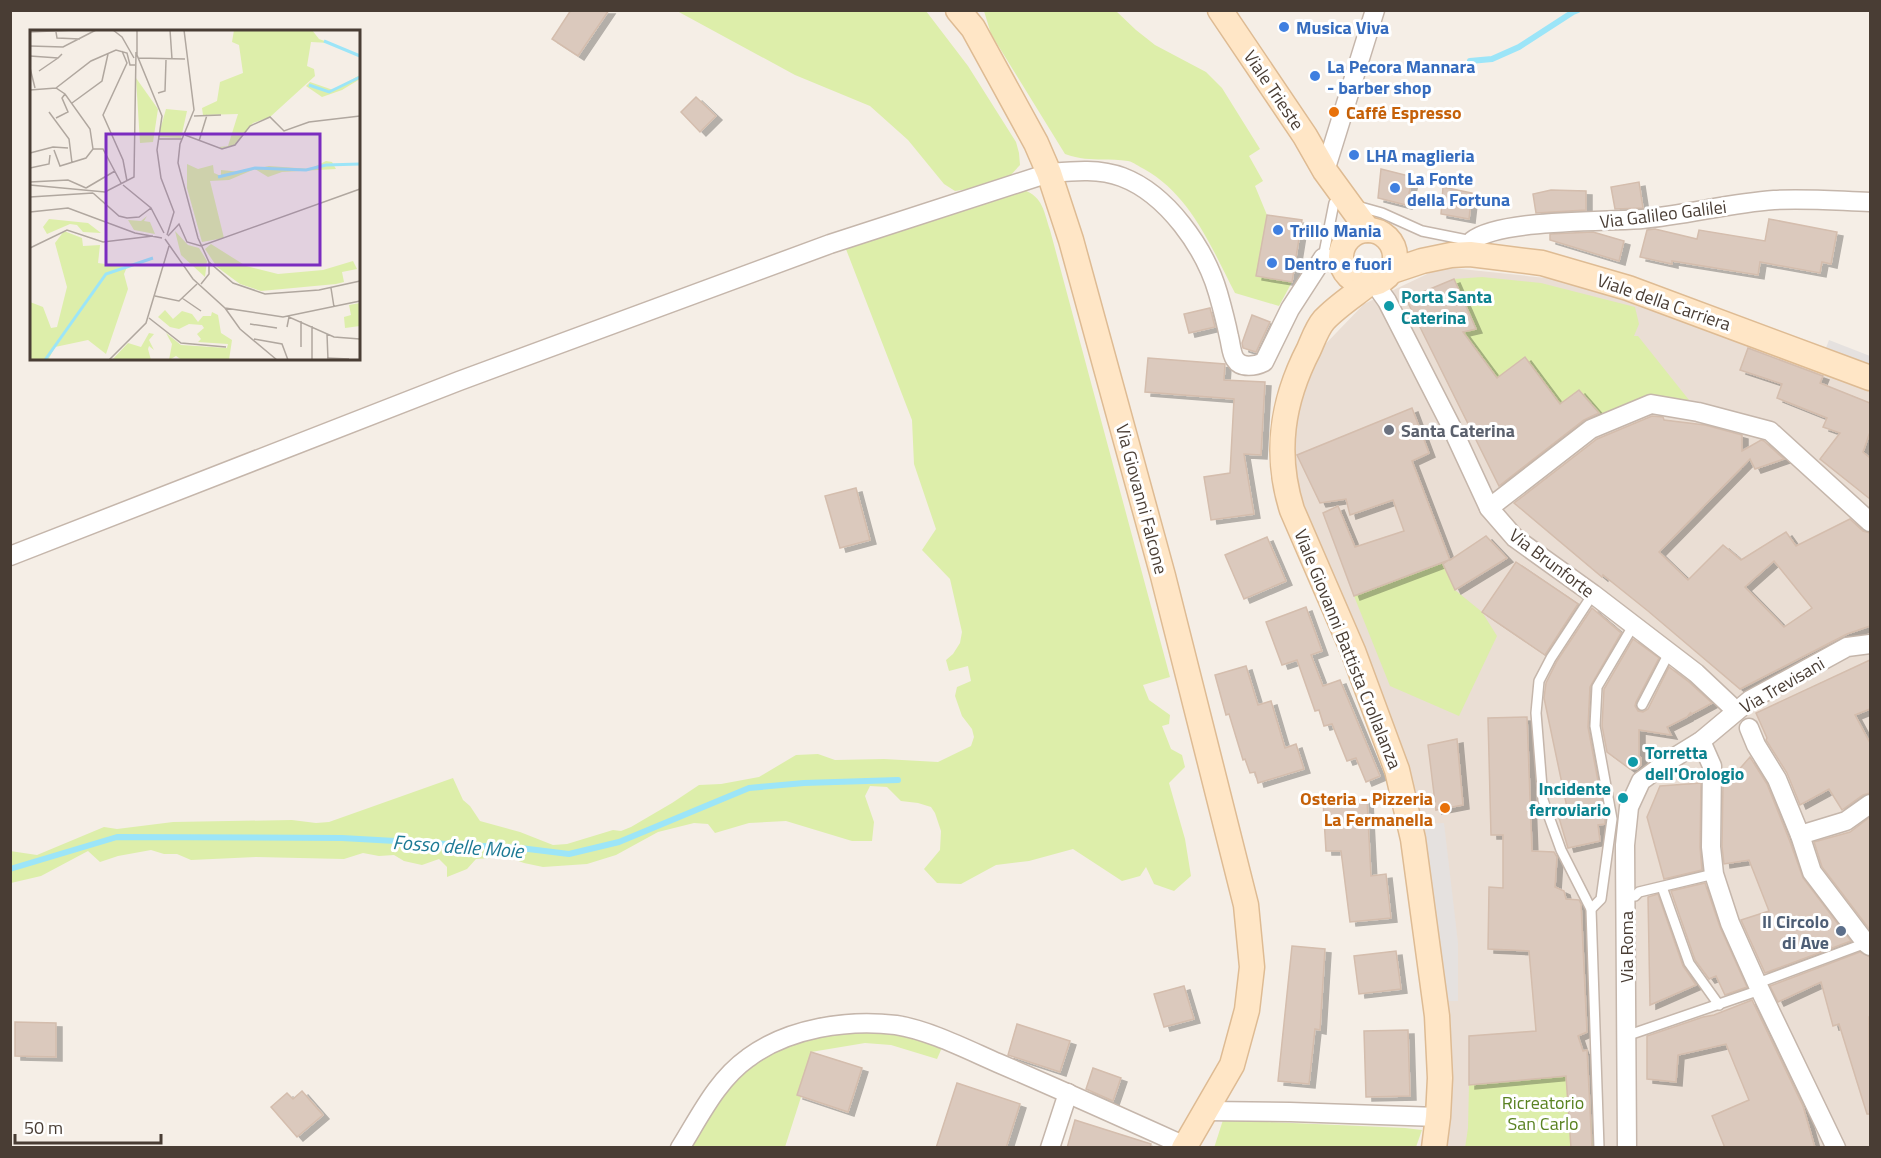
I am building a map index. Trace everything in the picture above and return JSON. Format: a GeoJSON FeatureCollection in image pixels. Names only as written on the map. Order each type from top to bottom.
{"type":"FeatureCollection","features":[{"type":"Feature","properties":{"kind":"main road","name":"Via Giovanni Falcone"},"geometry":{"type":"LineString","coordinates":[[958,10],[973,28],[1036,143],[1049,173],[1071,240],[1123,426],[1246,905],[1252,967],[1247,1011],[1232,1065],[1184,1147]]}},
{"type":"Feature","properties":{"kind":"main road","name":"Viale Trieste"},"geometry":{"type":"LineString","coordinates":[[1220,10],[1305,136],[1341,203],[1368,230]]}},
{"type":"Feature","properties":{"kind":"main road","name":"Viale Trieste"},"geometry":{"type":"LineString","coordinates":[[1338,258],[1341,203]]}},
{"type":"Feature","properties":{"kind":"main road"},"geometry":{"type":"LineString","coordinates":[[1323,321],[1338,258],[1353,234],[1368,230],[1377,231],[1391,242],[1396,256],[1378,280],[1353,280],[1338,258]]}},
{"type":"Feature","properties":{"kind":"main road","name":"Viale della Carriera"},"geometry":{"type":"LineString","coordinates":[[1391,242],[1464,250],[1542,263],[1628,288],[1870,378]]}},
{"type":"Feature","properties":{"kind":"main road","name":"Viale della Carriera"},"geometry":{"type":"LineString","coordinates":[[1378,280],[1418,261],[1464,250]]}},
{"type":"Feature","properties":{"kind":"main road","name":"Viale Giovanni Battista Crollalanza"},"geometry":{"type":"LineString","coordinates":[[1378,280],[1323,321],[1292,388],[1281,442],[1282,468],[1292,510],[1353,651],[1400,782],[1413,839],[1437,1016],[1440,1078],[1434,1148]]}},
{"type":"Feature","properties":{"kind":"street"},"geometry":{"type":"LineString","coordinates":[[1325,171],[1375,10]]}},
{"type":"Feature","properties":{"kind":"street"},"geometry":{"type":"LineString","coordinates":[[10,556],[448,386],[830,244],[1049,173],[1096,172],[1121,177],[1143,188],[1166,206],[1199,249],[1207,264],[1218,293],[1234,358],[1244,365],[1252,366],[1264,362],[1290,309],[1338,258]]}},
{"type":"Feature","properties":{"kind":"street","name":"Via Galileo Galilei"},"geometry":{"type":"LineString","coordinates":[[1464,250],[1478,236],[1503,229],[1554,223],[1655,218],[1774,200],[1870,202]]}},
{"type":"Feature","properties":{"kind":"street","name":"Via Brunforte"},"geometry":{"type":"LineString","coordinates":[[1378,280],[1489,508],[1515,538],[1696,673],[1730,705]]}},
{"type":"Feature","properties":{"kind":"street"},"geometry":{"type":"LineString","coordinates":[[1489,508],[1591,429],[1651,404],[1698,412],[1770,431],[1870,522]]}},
{"type":"Feature","properties":{"kind":"street","name":"Via Trevisani"},"geometry":{"type":"LineString","coordinates":[[1667,762],[1701,741],[1750,700],[1847,647],[1870,644]]}},
{"type":"Feature","properties":{"kind":"street"},"geometry":{"type":"LineString","coordinates":[[1749,728],[1756,745],[1777,779],[1800,835],[1812,872],[1868,944]]}},
{"type":"Feature","properties":{"kind":"street"},"geometry":{"type":"LineString","coordinates":[[1701,741],[1712,766],[1711,847],[1714,874],[1730,923],[1836,1148]]}},
{"type":"Feature","properties":{"kind":"street","name":"Via Roma"},"geometry":{"type":"LineString","coordinates":[[1627,1148],[1625,845],[1629,807],[1641,781],[1667,762]]}},
{"type":"Feature","properties":{"kind":"street"},"geometry":{"type":"LineString","coordinates":[[1800,835],[1846,821],[1870,804]]}},
{"type":"Feature","properties":{"kind":"street"},"geometry":{"type":"LineString","coordinates":[[680,1148],[720,1084],[748,1057],[778,1041],[800,1034],[862,1022],[898,1025],[945,1040],[1068,1093],[1184,1147]]}},
{"type":"Feature","properties":{"kind":"street"},"geometry":{"type":"LineString","coordinates":[[1050,1148],[1068,1093]]}},
{"type":"Feature","properties":{"kind":"street"},"geometry":{"type":"LineString","coordinates":[[1206,1111],[1438,1118]]}},
{"type":"Feature","properties":{"kind":"lane"},"geometry":{"type":"LineString","coordinates":[[1341,203],[1382,213],[1464,250]]}},
{"type":"Feature","properties":{"kind":"lane"},"geometry":{"type":"LineString","coordinates":[[1593,594],[1551,658],[1539,681],[1536,713],[1543,800],[1561,850],[1591,909],[1599,1148]]}},
{"type":"Feature","properties":{"kind":"lane"},"geometry":{"type":"LineString","coordinates":[[1591,909],[1601,899],[1612,819],[1594,726],[1597,687],[1633,626]]}},
{"type":"Feature","properties":{"kind":"lane"},"geometry":{"type":"LineString","coordinates":[[1642,705],[1669,653]]}},
{"type":"Feature","properties":{"kind":"lane"},"geometry":{"type":"LineString","coordinates":[[1625,897],[1714,874]]}},
{"type":"Feature","properties":{"kind":"lane"},"geometry":{"type":"LineString","coordinates":[[1662,887],[1689,963],[1719,1005]]}},
{"type":"Feature","properties":{"kind":"lane"},"geometry":{"type":"LineString","coordinates":[[1626,1036],[1719,1005],[1868,944]]}},
{"type":"Feature","properties":{"kind":"shaded area"},"geometry":{"type":"Polygon","coordinates":[[[1442,267],[1575,281],[1870,386],[1870,1147],[1441,1147],[1413,804],[1288,470],[1284,444],[1311,359],[1364,304],[1442,267]]]}},
{"type":"Feature","properties":{"kind":"shaded area"},"geometry":{"type":"Polygon","coordinates":[[[1829,340],[1870,356],[1870,373],[1823,356],[1829,340]]]}},
{"type":"Feature","properties":{"kind":"shaded area"},"geometry":{"type":"Polygon","coordinates":[[[1444,823],[1458,943],[1458,1001],[1444,1001],[1425,824],[1444,823]]]}},
{"type":"Feature","properties":{"kind":"green space"},"geometry":{"type":"Polygon","coordinates":[[[677,11],[926,11],[968,66],[1016,142],[1020,165],[1009,177],[955,191],[944,184],[908,140],[870,106],[795,75],[677,11]]]}},
{"type":"Feature","properties":{"kind":"green space"},"geometry":{"type":"Polygon","coordinates":[[[984,11],[1116,11],[1155,45],[1206,72],[1222,88],[1260,149],[1249,156],[1263,181],[1255,186],[1267,215],[1257,276],[1292,282],[1279,306],[1235,293],[1199,224],[1175,193],[1160,180],[1130,162],[1089,159],[1065,154],[991,34],[984,11]]]}},
{"type":"Feature","properties":{"kind":"green space"},"geometry":{"type":"Polygon","coordinates":[[[1024,190],[1039,201],[1050,230],[1170,677],[1143,685],[1149,700],[1170,715],[1169,724],[1162,726],[1171,749],[1182,755],[1185,767],[1169,783],[1185,839],[1191,876],[1174,891],[1154,884],[1146,867],[1140,876],[1122,881],[1073,849],[1029,861],[996,865],[961,884],[937,883],[924,869],[940,850],[941,831],[931,807],[901,801],[887,787],[870,786],[865,796],[874,822],[872,841],[852,841],[786,821],[749,823],[715,833],[708,824],[694,823],[658,832],[616,855],[587,864],[543,867],[507,857],[476,859],[467,869],[447,877],[447,867],[439,859],[422,865],[404,861],[394,855],[379,856],[363,853],[344,859],[256,857],[191,860],[177,854],[164,854],[151,850],[100,862],[88,851],[41,876],[11,883],[10,851],[37,855],[104,827],[117,829],[173,822],[292,820],[329,822],[453,778],[463,800],[480,821],[520,832],[553,845],[567,844],[613,830],[621,831],[699,785],[721,784],[759,777],[796,755],[818,754],[835,760],[884,759],[938,762],[971,746],[974,737],[972,729],[962,716],[955,696],[957,687],[971,681],[968,666],[949,671],[946,660],[960,643],[962,632],[950,579],[922,550],[936,529],[914,464],[912,420],[844,244],[1024,190]]]}},
{"type":"Feature","properties":{"kind":"green space"},"geometry":{"type":"Polygon","coordinates":[[[1482,277],[1541,283],[1635,307],[1639,324],[1634,336],[1638,336],[1689,400],[1652,398],[1600,414],[1579,390],[1521,432],[1553,395],[1525,357],[1497,378],[1463,332],[1476,328],[1454,279],[1482,277]]]}},
{"type":"Feature","properties":{"kind":"green space"},"geometry":{"type":"Polygon","coordinates":[[[1443,563],[1455,590],[1482,612],[1497,636],[1459,716],[1390,686],[1354,596],[1443,563]]]}},
{"type":"Feature","properties":{"kind":"green space"},"geometry":{"type":"Polygon","coordinates":[[[863,1026],[944,1043],[937,1059],[891,1045],[865,1043],[811,1052],[797,1095],[801,1097],[785,1147],[683,1148],[721,1085],[780,1045],[863,1026]]]}},
{"type":"Feature","properties":{"kind":"green space","name":"Ricreatorio San Carlo"},"geometry":{"type":"Polygon","coordinates":[[[1588,1074],[1593,1147],[1465,1148],[1469,1085],[1588,1074]]]}},
{"type":"Feature","properties":{"kind":"green space"},"geometry":{"type":"Polygon","coordinates":[[[1223,1120],[1422,1130],[1416,1147],[1214,1148],[1223,1120]]]}},
{"type":"Feature","properties":{"kind":"building"},"geometry":{"type":"Polygon","coordinates":[[[571,10],[609,10],[578,56],[552,39],[571,10]]]}},
{"type":"Feature","properties":{"kind":"building"},"geometry":{"type":"Polygon","coordinates":[[[696,97],[716,116],[700,132],[681,112],[696,97]]]}},
{"type":"Feature","properties":{"kind":"building","name":"La Fonte della Fortuna"},"geometry":{"type":"Polygon","coordinates":[[[1381,169],[1413,177],[1406,205],[1378,198],[1381,169]]]}},
{"type":"Feature","properties":{"kind":"building"},"geometry":{"type":"Polygon","coordinates":[[[1639,182],[1643,208],[1615,209],[1611,187],[1639,182]]]}},
{"type":"Feature","properties":{"kind":"building"},"geometry":{"type":"Polygon","coordinates":[[[1443,187],[1472,193],[1469,219],[1441,214],[1443,187]]]}},
{"type":"Feature","properties":{"kind":"building"},"geometry":{"type":"Polygon","coordinates":[[[1551,190],[1586,191],[1586,210],[1536,213],[1533,194],[1551,190]]]}},
{"type":"Feature","properties":{"kind":"building"},"geometry":{"type":"Polygon","coordinates":[[[1267,215],[1302,220],[1292,282],[1256,276],[1267,215]]]}},
{"type":"Feature","properties":{"kind":"building"},"geometry":{"type":"Polygon","coordinates":[[[1769,219],[1837,232],[1831,264],[1822,262],[1820,273],[1760,262],[1758,275],[1672,261],[1672,264],[1640,257],[1647,230],[1655,229],[1697,239],[1699,230],[1765,241],[1769,219]]]}},
{"type":"Feature","properties":{"kind":"building"},"geometry":{"type":"Polygon","coordinates":[[[1593,232],[1624,241],[1619,261],[1550,240],[1550,234],[1593,232]]]}},
{"type":"Feature","properties":{"kind":"building"},"geometry":{"type":"Polygon","coordinates":[[[1454,279],[1476,329],[1463,332],[1497,378],[1525,357],[1560,404],[1579,390],[1599,413],[1584,420],[1499,486],[1406,299],[1454,279]]]}},
{"type":"Feature","properties":{"kind":"building"},"geometry":{"type":"Polygon","coordinates":[[[1210,308],[1215,327],[1189,333],[1184,314],[1210,308]]]}},
{"type":"Feature","properties":{"kind":"building"},"geometry":{"type":"Polygon","coordinates":[[[1252,315],[1270,322],[1256,352],[1243,348],[1242,343],[1252,315]]]}},
{"type":"Feature","properties":{"kind":"building"},"geometry":{"type":"Polygon","coordinates":[[[1748,348],[1823,376],[1820,383],[1870,403],[1870,432],[1863,452],[1870,458],[1870,499],[1820,459],[1840,433],[1823,427],[1827,418],[1777,398],[1782,384],[1740,370],[1748,348]]]}},
{"type":"Feature","properties":{"kind":"building"},"geometry":{"type":"Polygon","coordinates":[[[1148,358],[1225,364],[1224,380],[1265,382],[1261,455],[1244,454],[1254,514],[1211,520],[1204,477],[1230,473],[1234,399],[1145,392],[1148,358]]]}},
{"type":"Feature","properties":{"kind":"building"},"geometry":{"type":"Polygon","coordinates":[[[1412,408],[1429,453],[1412,461],[1450,560],[1486,536],[1507,558],[1455,590],[1443,564],[1449,560],[1354,596],[1323,513],[1338,506],[1355,547],[1404,531],[1393,500],[1350,515],[1346,499],[1320,503],[1297,455],[1412,408]]]}},
{"type":"Feature","properties":{"kind":"building"},"geometry":{"type":"Polygon","coordinates":[[[1652,416],[1663,417],[1664,420],[1705,425],[1742,435],[1742,451],[1761,440],[1764,441],[1784,459],[1755,469],[1750,459],[1659,552],[1688,580],[1723,545],[1741,560],[1786,532],[1796,546],[1850,519],[1863,531],[1870,533],[1870,626],[1847,634],[1740,689],[1514,503],[1597,439],[1652,416]],[[1774,561],[1745,587],[1784,627],[1812,608],[1774,561]]]}},
{"type":"Feature","properties":{"kind":"building"},"geometry":{"type":"Polygon","coordinates":[[[856,488],[870,540],[840,548],[825,496],[856,488]]]}},
{"type":"Feature","properties":{"kind":"building"},"geometry":{"type":"Polygon","coordinates":[[[1267,537],[1286,581],[1244,599],[1225,555],[1267,537]]]}},
{"type":"Feature","properties":{"kind":"building"},"geometry":{"type":"Polygon","coordinates":[[[1516,562],[1578,604],[1545,655],[1482,612],[1516,562]]]}},
{"type":"Feature","properties":{"kind":"building"},"geometry":{"type":"Polygon","coordinates":[[[1306,607],[1322,651],[1311,655],[1323,686],[1340,680],[1380,776],[1366,782],[1356,758],[1347,761],[1332,724],[1324,726],[1319,710],[1315,711],[1297,660],[1282,665],[1266,622],[1306,607]]]}},
{"type":"Feature","properties":{"kind":"building"},"geometry":{"type":"Polygon","coordinates":[[[1592,608],[1621,633],[1590,687],[1588,727],[1605,824],[1598,825],[1600,841],[1568,848],[1559,818],[1569,817],[1544,698],[1546,683],[1557,661],[1592,608]]]}},
{"type":"Feature","properties":{"kind":"building"},"geometry":{"type":"Polygon","coordinates":[[[1633,639],[1659,658],[1636,702],[1635,706],[1638,711],[1643,712],[1648,709],[1669,667],[1712,703],[1690,715],[1691,712],[1687,717],[1667,727],[1671,735],[1639,730],[1641,765],[1637,769],[1630,769],[1607,752],[1602,726],[1604,689],[1633,639]]]}},
{"type":"Feature","properties":{"kind":"building"},"geometry":{"type":"Polygon","coordinates":[[[1870,660],[1870,709],[1855,715],[1870,743],[1870,793],[1863,795],[1842,810],[1829,789],[1800,805],[1787,773],[1766,740],[1756,713],[1870,660]]]}},
{"type":"Feature","properties":{"kind":"building"},"geometry":{"type":"Polygon","coordinates":[[[1246,666],[1258,705],[1271,701],[1285,748],[1296,744],[1304,769],[1258,783],[1255,772],[1250,773],[1245,759],[1243,760],[1229,714],[1226,715],[1215,675],[1246,666]]]}},
{"type":"Feature","properties":{"kind":"building"},"geometry":{"type":"Polygon","coordinates":[[[1527,717],[1532,851],[1554,852],[1557,857],[1555,887],[1564,891],[1566,899],[1579,900],[1581,904],[1587,1032],[1578,1036],[1583,1051],[1587,1050],[1592,1148],[1571,1148],[1566,1076],[1469,1085],[1469,1036],[1536,1031],[1529,951],[1488,949],[1489,887],[1503,888],[1503,835],[1491,835],[1488,718],[1527,717]]]}},
{"type":"Feature","properties":{"kind":"building"},"geometry":{"type":"Polygon","coordinates":[[[1457,739],[1463,805],[1436,810],[1428,745],[1457,739]]]}},
{"type":"Feature","properties":{"kind":"building"},"geometry":{"type":"Polygon","coordinates":[[[1750,757],[1767,784],[1803,878],[1851,941],[1765,973],[1741,920],[1769,911],[1749,860],[1724,864],[1722,846],[1723,782],[1729,781],[1750,757]]]}},
{"type":"Feature","properties":{"kind":"building"},"geometry":{"type":"Polygon","coordinates":[[[1701,783],[1702,870],[1664,879],[1647,817],[1660,786],[1701,783]]]}},
{"type":"Feature","properties":{"kind":"building"},"geometry":{"type":"Polygon","coordinates":[[[1367,799],[1371,876],[1386,874],[1391,918],[1350,922],[1341,851],[1326,851],[1323,801],[1367,799]]]}},
{"type":"Feature","properties":{"kind":"building"},"geometry":{"type":"Polygon","coordinates":[[[1870,817],[1870,930],[1822,867],[1814,842],[1850,832],[1870,817]]]}},
{"type":"Feature","properties":{"kind":"building"},"geometry":{"type":"Polygon","coordinates":[[[1705,883],[1720,927],[1747,987],[1725,995],[1716,976],[1709,979],[1695,960],[1671,891],[1705,883]]]}},
{"type":"Feature","properties":{"kind":"building"},"geometry":{"type":"Polygon","coordinates":[[[1658,894],[1683,966],[1696,985],[1650,1005],[1648,897],[1658,894]]]}},
{"type":"Feature","properties":{"kind":"building"},"geometry":{"type":"Polygon","coordinates":[[[1292,946],[1325,949],[1320,1030],[1315,1029],[1309,1084],[1278,1081],[1292,946]]]}},
{"type":"Feature","properties":{"kind":"building"},"geometry":{"type":"Polygon","coordinates":[[[1396,951],[1401,989],[1359,994],[1354,956],[1396,951]]]}},
{"type":"Feature","properties":{"kind":"building"},"geometry":{"type":"Polygon","coordinates":[[[1860,952],[1870,957],[1870,1114],[1867,1114],[1839,1024],[1833,1026],[1821,982],[1778,1002],[1770,986],[1860,952]]]}},
{"type":"Feature","properties":{"kind":"building"},"geometry":{"type":"Polygon","coordinates":[[[1184,986],[1194,1019],[1164,1027],[1154,994],[1184,986]]]}},
{"type":"Feature","properties":{"kind":"building"},"geometry":{"type":"Polygon","coordinates":[[[1752,1000],[1803,1106],[1815,1148],[1725,1148],[1712,1116],[1749,1100],[1726,1044],[1678,1055],[1676,1082],[1647,1079],[1647,1036],[1714,1015],[1752,1000]]]}},
{"type":"Feature","properties":{"kind":"building"},"geometry":{"type":"Polygon","coordinates":[[[15,1022],[56,1023],[56,1057],[15,1056],[15,1022]]]}},
{"type":"Feature","properties":{"kind":"building"},"geometry":{"type":"Polygon","coordinates":[[[1017,1024],[1070,1041],[1060,1072],[1008,1055],[1017,1024]]]}},
{"type":"Feature","properties":{"kind":"building"},"geometry":{"type":"Polygon","coordinates":[[[1408,1030],[1410,1096],[1366,1097],[1364,1031],[1408,1030]]]}},
{"type":"Feature","properties":{"kind":"building"},"geometry":{"type":"Polygon","coordinates":[[[811,1052],[862,1068],[848,1112],[797,1095],[811,1052]]]}},
{"type":"Feature","properties":{"kind":"building"},"geometry":{"type":"Polygon","coordinates":[[[1093,1068],[1121,1078],[1113,1101],[1086,1089],[1093,1068]]]}},
{"type":"Feature","properties":{"kind":"building"},"geometry":{"type":"Polygon","coordinates":[[[957,1083],[1020,1104],[1006,1148],[936,1148],[957,1083]]]}},
{"type":"Feature","properties":{"kind":"building"},"geometry":{"type":"Polygon","coordinates":[[[302,1091],[323,1115],[297,1137],[271,1107],[287,1093],[293,1099],[302,1091]]]}},
{"type":"Feature","properties":{"kind":"building"},"geometry":{"type":"Polygon","coordinates":[[[1075,1120],[1151,1144],[1150,1148],[1067,1148],[1075,1120]]]}},
{"type":"Feature","properties":{"kind":"waterway"},"geometry":{"type":"LineString","coordinates":[[1470,61],[1492,59],[1519,47],[1578,10]]}},
{"type":"Feature","properties":{"kind":"waterway","name":"Fosso delle Moie"},"geometry":{"type":"LineString","coordinates":[[10,869],[117,837],[342,838],[520,848],[569,854],[619,842],[749,788],[804,783],[898,780]]}},
{"type":"Feature","properties":{"kind":"place","name":"Musica Viva"},"geometry":{"type":"Point","coordinates":[1284,27]}},
{"type":"Feature","properties":{"kind":"place","name":"La Pecora Mannara - barber shop"},"geometry":{"type":"Point","coordinates":[1315,76]}},
{"type":"Feature","properties":{"kind":"place","name":"Caffé Espresso"},"geometry":{"type":"Point","coordinates":[1334,112]}},
{"type":"Feature","properties":{"kind":"place","name":"LHA maglieria"},"geometry":{"type":"Point","coordinates":[1354,155]}},
{"type":"Feature","properties":{"kind":"place","name":"La Fonte della Fortuna"},"geometry":{"type":"Point","coordinates":[1395,188]}},
{"type":"Feature","properties":{"kind":"place","name":"Trillo Mania"},"geometry":{"type":"Point","coordinates":[1278,230]}},
{"type":"Feature","properties":{"kind":"place","name":"Dentro e fuori"},"geometry":{"type":"Point","coordinates":[1272,263]}},
{"type":"Feature","properties":{"kind":"place","name":"Porta Santa Caterina"},"geometry":{"type":"Point","coordinates":[1389,306]}},
{"type":"Feature","properties":{"kind":"place","name":"Santa Caterina"},"geometry":{"type":"Point","coordinates":[1389,430]}},
{"type":"Feature","properties":{"kind":"place","name":"Torretta dell'Orologio"},"geometry":{"type":"Point","coordinates":[1633,762]}},
{"type":"Feature","properties":{"kind":"place","name":"Incidente ferroviario"},"geometry":{"type":"Point","coordinates":[1623,798]}},
{"type":"Feature","properties":{"kind":"place","name":"Osteria - Pizzeria La Fermanella"},"geometry":{"type":"Point","coordinates":[1445,808]}},
{"type":"Feature","properties":{"kind":"place","name":"Il Circolo di Ave"},"geometry":{"type":"Point","coordinates":[1841,931]}}]}
